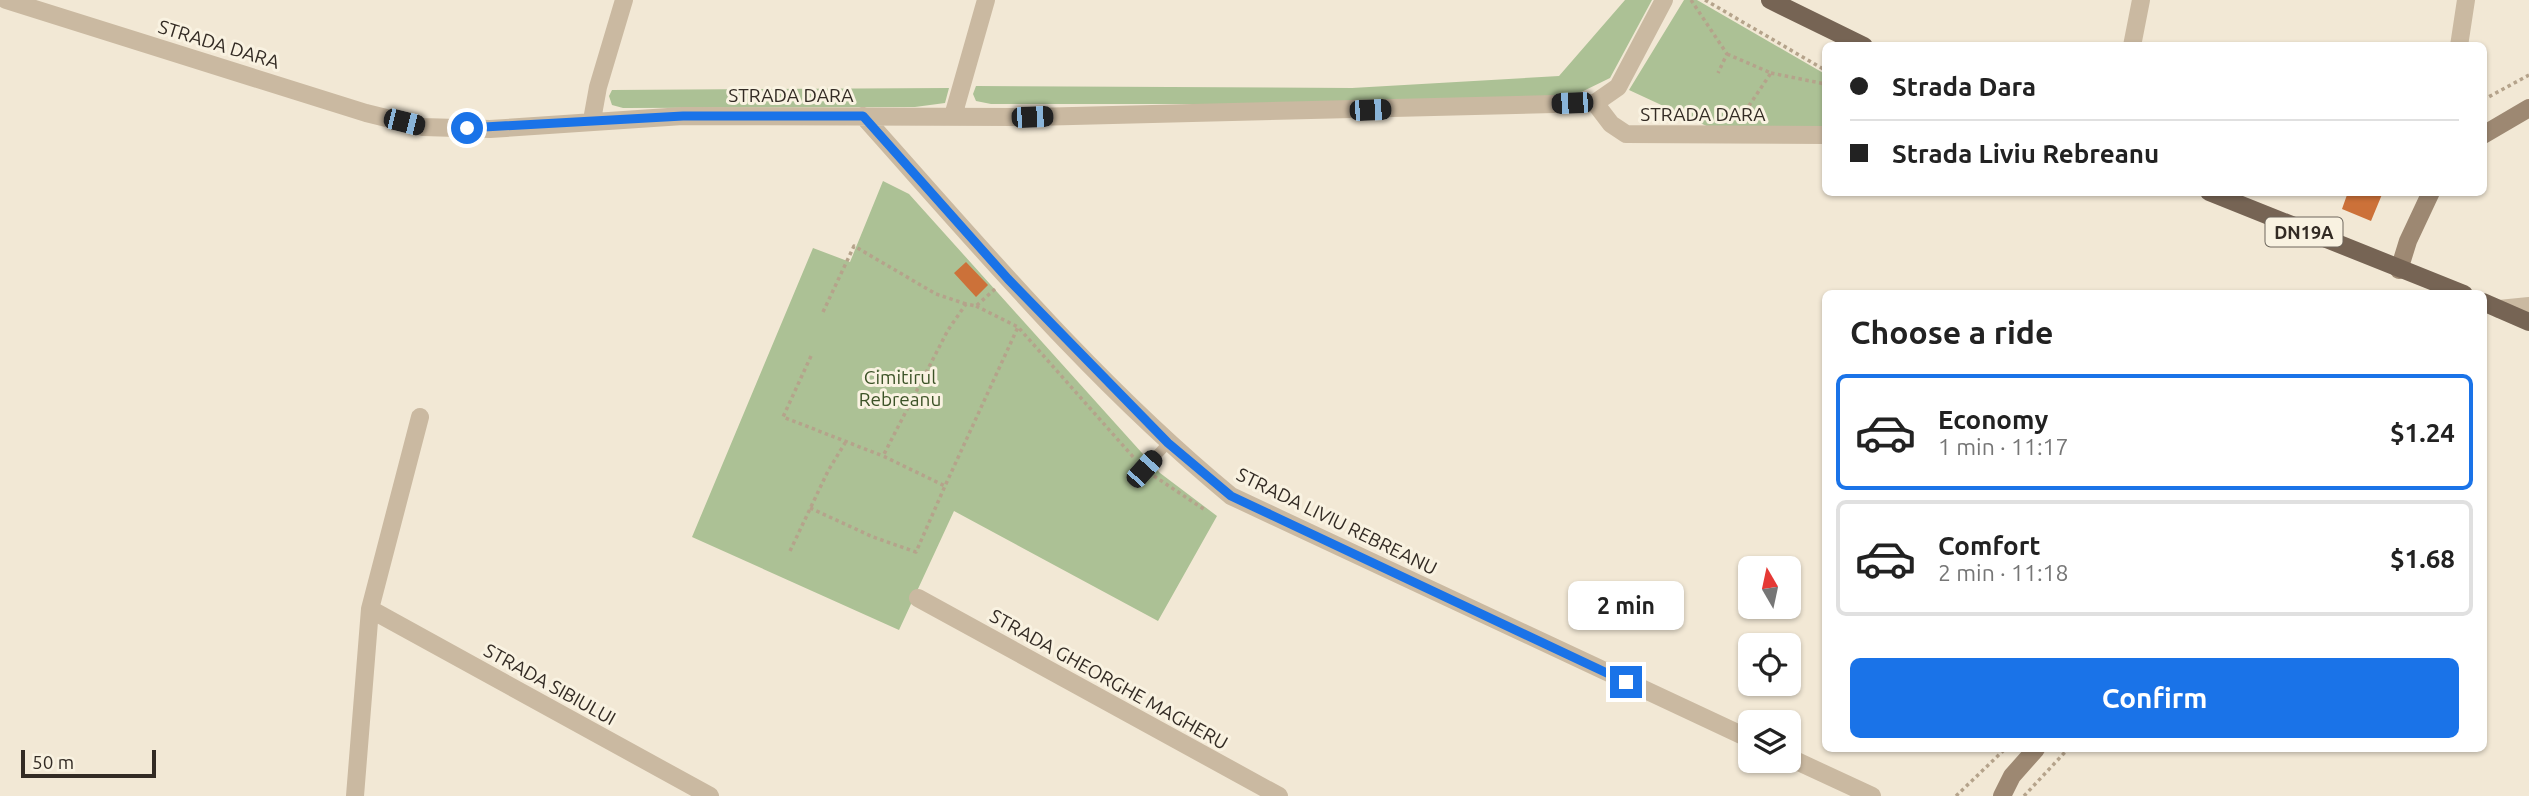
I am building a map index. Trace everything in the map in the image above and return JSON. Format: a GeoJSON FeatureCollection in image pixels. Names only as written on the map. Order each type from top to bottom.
{"type":"FeatureCollection","features":[{"type":"Feature","properties":{"kind":"main road"},"geometry":{"type":"LineString","coordinates":[[1769,0],[1856,42]]}},
{"type":"Feature","properties":{"kind":"main road"},"geometry":{"type":"LineString","coordinates":[[2487,133],[2529,108]]}},
{"type":"Feature","properties":{"kind":"main road","name":"DN19A"},"geometry":{"type":"LineString","coordinates":[[2218,196],[2447,290]]}},
{"type":"Feature","properties":{"kind":"main road"},"geometry":{"type":"LineString","coordinates":[[2399,270],[2408,241],[2429,196]]}},
{"type":"Feature","properties":{"kind":"main road"},"geometry":{"type":"LineString","coordinates":[[2491,306],[2529,323]]}},
{"type":"Feature","properties":{"kind":"main road"},"geometry":{"type":"LineString","coordinates":[[2002,796],[2012,776],[2033,752]]}},
{"type":"Feature","properties":{"kind":"street","name":"STRADA DARA"},"geometry":{"type":"LineString","coordinates":[[6,0],[366,113],[423,127],[489,129],[683,116],[1270,113],[1595,103],[1618,87],[1664,0]]}},
{"type":"Feature","properties":{"kind":"street"},"geometry":{"type":"LineString","coordinates":[[593,120],[598,87],[624,0]]}},
{"type":"Feature","properties":{"kind":"street"},"geometry":{"type":"LineString","coordinates":[[953,116],[986,0]]}},
{"type":"Feature","properties":{"kind":"street"},"geometry":{"type":"LineString","coordinates":[[2133,42],[2141,0]]}},
{"type":"Feature","properties":{"kind":"street"},"geometry":{"type":"LineString","coordinates":[[2460,42],[2466,0]]}},
{"type":"Feature","properties":{"kind":"street","name":"STRADA DARA"},"geometry":{"type":"LineString","coordinates":[[1595,103],[1611,124],[1626,134],[1822,135]]}},
{"type":"Feature","properties":{"kind":"street","name":"STRADA LIVIU REBREANU"},"geometry":{"type":"LineString","coordinates":[[863,116],[1008,279],[1168,443],[1231,496],[1738,733]]}},
{"type":"Feature","properties":{"kind":"street"},"geometry":{"type":"LineString","coordinates":[[2491,306],[2529,306]]}},
{"type":"Feature","properties":{"kind":"street"},"geometry":{"type":"LineString","coordinates":[[355,796],[370,610],[420,417]]}},
{"type":"Feature","properties":{"kind":"street","name":"STRADA GHEORGHE MAGHERU"},"geometry":{"type":"LineString","coordinates":[[918,598],[1279,796]]}},
{"type":"Feature","properties":{"kind":"street","name":"STRADA SIBIULUI"},"geometry":{"type":"LineString","coordinates":[[370,610],[710,796]]}},
{"type":"Feature","properties":{"kind":"street"},"geometry":{"type":"LineString","coordinates":[[1801,763],[1872,796]]}},
{"type":"Feature","properties":{"kind":"lane"},"geometry":{"type":"LineString","coordinates":[[1144,469],[1168,443]]}},
{"type":"Feature","properties":{"kind":"path"},"geometry":{"type":"LineString","coordinates":[[1691,0],[1727,54],[1771,73],[1822,83]]}},
{"type":"Feature","properties":{"kind":"path"},"geometry":{"type":"LineString","coordinates":[[1705,0],[1822,68]]}},
{"type":"Feature","properties":{"kind":"path"},"geometry":{"type":"LineString","coordinates":[[1718,73],[1727,54]]}},
{"type":"Feature","properties":{"kind":"path"},"geometry":{"type":"LineString","coordinates":[[1741,117],[1771,73]]}},
{"type":"Feature","properties":{"kind":"path"},"geometry":{"type":"LineString","coordinates":[[2487,98],[2529,75]]}},
{"type":"Feature","properties":{"kind":"path"},"geometry":{"type":"LineString","coordinates":[[822,312],[854,246],[936,293],[975,306],[1018,327],[1144,469],[1205,510]]}},
{"type":"Feature","properties":{"kind":"path"},"geometry":{"type":"LineString","coordinates":[[975,306],[1008,279]]}},
{"type":"Feature","properties":{"kind":"path"},"geometry":{"type":"LineString","coordinates":[[883,456],[948,330],[966,304]]}},
{"type":"Feature","properties":{"kind":"path"},"geometry":{"type":"LineString","coordinates":[[810,508],[873,537],[916,552],[1018,327]]}},
{"type":"Feature","properties":{"kind":"path"},"geometry":{"type":"LineString","coordinates":[[811,356],[783,417],[883,456],[945,486]]}},
{"type":"Feature","properties":{"kind":"path"},"geometry":{"type":"LineString","coordinates":[[790,551],[845,443]]}},
{"type":"Feature","properties":{"kind":"path"},"geometry":{"type":"LineString","coordinates":[[1956,796],[2002,752]]}},
{"type":"Feature","properties":{"kind":"path"},"geometry":{"type":"LineString","coordinates":[[2024,796],[2065,752]]}},
{"type":"Feature","properties":{"kind":"green space"},"geometry":{"type":"Polygon","coordinates":[[[1625,0],[1652,0],[1610,78],[1569,98],[1332,104],[991,104],[976,101],[973,94],[976,86],[1352,88],[1559,76],[1625,0]]]}},
{"type":"Feature","properties":{"kind":"green space"},"geometry":{"type":"Polygon","coordinates":[[[1684,0],[1697,0],[1822,72],[1822,137],[1726,135],[1629,90],[1684,0]]]}},
{"type":"Feature","properties":{"kind":"green space"},"geometry":{"type":"Polygon","coordinates":[[[949,88],[945,103],[915,107],[623,108],[612,105],[609,96],[612,90],[949,88]]]}},
{"type":"Feature","properties":{"kind":"green space","name":"Cimitirul Rebreanu"},"geometry":{"type":"Polygon","coordinates":[[[883,181],[909,194],[1160,473],[1217,516],[1158,621],[954,511],[899,630],[692,537],[813,248],[850,262],[883,181]]]}},
{"type":"Feature","properties":{"kind":"building"},"geometry":{"type":"Polygon","coordinates":[[[2347,196],[2381,196],[2371,221],[2342,209],[2347,196]]]}},
{"type":"Feature","properties":{"kind":"building"},"geometry":{"type":"Polygon","coordinates":[[[966,262],[988,285],[976,297],[954,273],[966,262]]]}},
{"type":"Feature","properties":{"kind":"route"},"geometry":{"type":"LineString","coordinates":[[467,128],[489,129],[683,116],[863,116],[1008,279],[1168,443],[1231,496],[1626,682]]}}]}
